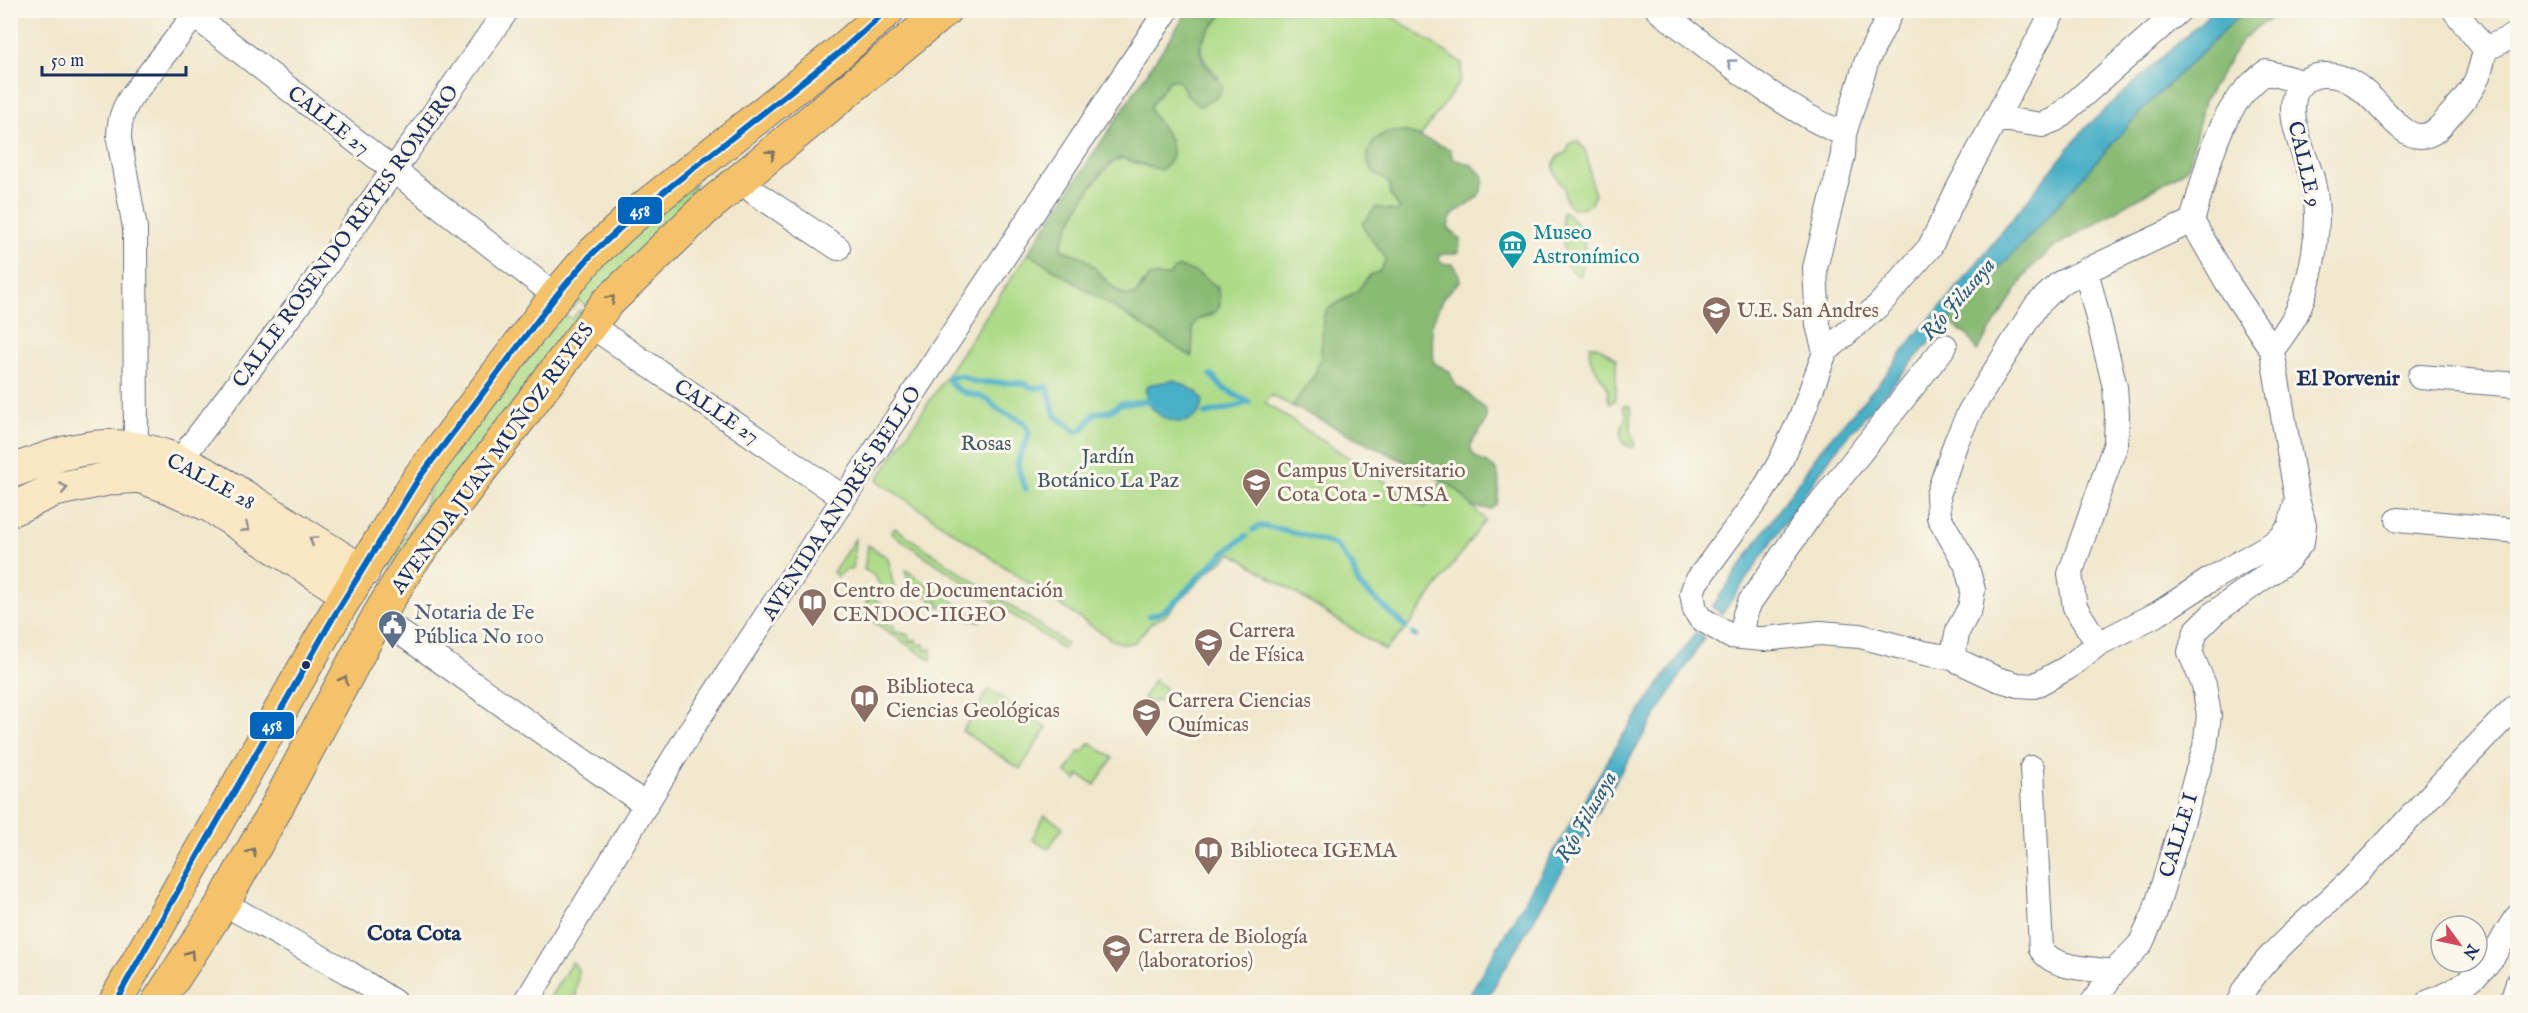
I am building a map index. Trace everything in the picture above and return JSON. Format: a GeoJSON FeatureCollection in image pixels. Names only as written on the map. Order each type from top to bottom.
{"type":"FeatureCollection","features":[{"type":"Feature","properties":{"kind":"main road","name":"AVENIDA JUAN MUÑOZ REYES"},"geometry":{"type":"LineString","coordinates":[[115,1002],[355,583],[419,478],[556,296],[591,255],[632,217],[840,52],[888,10]]}},
{"type":"Feature","properties":{"kind":"main road","name":"AVENIDA JUAN MUÑOZ REYES"},"geometry":{"type":"LineString","coordinates":[[158,1002],[223,903],[378,617],[409,565],[452,505],[606,304],[705,209],[945,10]]}},
{"type":"Feature","properties":{"kind":"main road","name":"CALLE 28"},"geometry":{"type":"LineString","coordinates":[[10,472],[74,450],[100,447],[138,463],[178,475],[211,506],[355,583]]}},
{"type":"Feature","properties":{"kind":"main road","name":"CALLE 28"},"geometry":{"type":"LineString","coordinates":[[10,510],[54,490],[112,478],[138,463]]}},
{"type":"Feature","properties":{"kind":"main road"},"geometry":{"type":"LineString","coordinates":[[355,583],[378,617]]}},
{"type":"Feature","properties":{"kind":"street","name":"CALLE ROSENDO REYES ROMERO"},"geometry":{"type":"LineString","coordinates":[[178,475],[190,447],[296,308],[507,10]]}},
{"type":"Feature","properties":{"kind":"street","name":"AVENIDA ANDRÉS BELLO"},"geometry":{"type":"LineString","coordinates":[[526,1002],[694,725],[1167,10]]}},
{"type":"Feature","properties":{"kind":"street"},"geometry":{"type":"LineString","coordinates":[[1658,10],[1778,98],[1822,125],[1844,134]]}},
{"type":"Feature","properties":{"kind":"street"},"geometry":{"type":"LineString","coordinates":[[1824,352],[1818,325],[1815,268],[1843,155],[1844,134],[1867,60],[1892,10]]}},
{"type":"Feature","properties":{"kind":"street"},"geometry":{"type":"LineString","coordinates":[[2054,10],[1930,247],[1879,305],[1824,352],[1802,415],[1779,464],[1696,582],[1692,601],[1695,610],[1720,629],[1764,639],[1807,633],[1833,633],[1883,641],[1924,653],[1952,658],[1997,679],[2028,686],[2040,684],[2067,668],[2098,644],[2159,613],[2278,540],[2290,527],[2296,499],[2272,350],[2233,292],[2192,221],[2213,145],[2226,116],[2252,83],[2266,72],[2302,82],[2319,75],[2334,74],[2351,80],[2408,133],[2421,136],[2434,132],[2473,90],[2485,49],[2517,34]]}},
{"type":"Feature","properties":{"kind":"street"},"geometry":{"type":"LineString","coordinates":[[1996,118],[2042,125],[2056,119],[2180,10]]}},
{"type":"Feature","properties":{"kind":"street"},"geometry":{"type":"LineString","coordinates":[[2454,10],[2485,49]]}},
{"type":"Feature","properties":{"kind":"street","name":"CALLE 27"},"geometry":{"type":"LineString","coordinates":[[191,13],[556,296]]}},
{"type":"Feature","properties":{"kind":"street"},"geometry":{"type":"LineString","coordinates":[[138,463],[135,228],[118,139],[118,125],[122,111],[131,97],[191,13]]}},
{"type":"Feature","properties":{"kind":"street","name":"CALLE 9"},"geometry":{"type":"LineString","coordinates":[[2272,350],[2297,313],[2311,270],[2317,217],[2312,179],[2299,142],[2293,111],[2295,96],[2302,82]]}},
{"type":"Feature","properties":{"kind":"street"},"geometry":{"type":"LineString","coordinates":[[754,192],[838,248]]}},
{"type":"Feature","properties":{"kind":"street"},"geometry":{"type":"LineString","coordinates":[[1952,658],[1958,630],[1970,608],[1973,590],[1966,564],[1939,517],[1938,501],[1941,484],[1970,411],[2036,306],[2060,283],[2192,221]]}},
{"type":"Feature","properties":{"kind":"street"},"geometry":{"type":"LineString","coordinates":[[2086,270],[2115,387],[2117,414],[2116,443],[2070,574],[2075,607],[2098,644]]}},
{"type":"Feature","properties":{"kind":"street","name":"CALLE 27"},"geometry":{"type":"LineString","coordinates":[[590,325],[844,498]]}},
{"type":"Feature","properties":{"kind":"street"},"geometry":{"type":"LineString","coordinates":[[1720,629],[1745,614],[1750,602],[1809,517],[1945,346]]}},
{"type":"Feature","properties":{"kind":"street"},"geometry":{"type":"LineString","coordinates":[[2420,377],[2517,386]]}},
{"type":"Feature","properties":{"kind":"street","name":"CALLE I"},"geometry":{"type":"LineString","coordinates":[[2093,1002],[2114,972],[2141,943],[2154,915],[2205,747],[2209,715],[2204,685],[2190,652],[2196,631],[2214,613],[2288,560],[2302,542],[2304,525],[2296,499]]}},
{"type":"Feature","properties":{"kind":"street"},"geometry":{"type":"LineString","coordinates":[[2398,520],[2517,531]]}},
{"type":"Feature","properties":{"kind":"street"},"geometry":{"type":"LineString","coordinates":[[378,617],[646,806]]}},
{"type":"Feature","properties":{"kind":"street"},"geometry":{"type":"LineString","coordinates":[[2239,1002],[2246,987],[2275,953],[2348,882],[2517,704]]}},
{"type":"Feature","properties":{"kind":"street"},"geometry":{"type":"LineString","coordinates":[[2032,768],[2042,949],[2050,958],[2059,963],[2114,972]]}},
{"type":"Feature","properties":{"kind":"street"},"geometry":{"type":"LineString","coordinates":[[223,903],[394,1002]]}},
{"type":"Feature","properties":{"kind":"street"},"geometry":{"type":"LineString","coordinates":[[2429,1002],[2465,983],[2478,972],[2497,950],[2509,926],[2517,916]]}},
{"type":"Feature","properties":{"kind":"street"},"geometry":{"type":"LineString","coordinates":[[2512,1002],[2517,983]]}},
{"type":"Feature","properties":{"kind":"green space"},"geometry":{"type":"Polygon","coordinates":[[[1188,11],[1225,11],[1205,35],[1200,49],[1205,64],[1223,87],[1218,96],[1201,106],[1192,101],[1176,79],[1169,81],[1150,107],[1170,141],[1172,156],[1168,163],[1161,170],[1122,158],[1113,162],[1094,183],[1076,212],[1061,249],[1087,260],[1110,285],[1125,295],[1132,296],[1138,292],[1149,276],[1167,276],[1178,267],[1203,276],[1216,288],[1220,302],[1217,311],[1197,320],[1193,326],[1192,357],[1028,253],[1188,11]]]}},
{"type":"Feature","properties":{"kind":"green space"},"geometry":{"type":"Polygon","coordinates":[[[1225,11],[1384,11],[1462,63],[1460,82],[1420,137],[1407,132],[1387,132],[1370,154],[1369,160],[1374,171],[1390,184],[1390,194],[1400,209],[1397,212],[1388,209],[1372,239],[1381,247],[1386,259],[1380,271],[1370,275],[1357,291],[1328,309],[1321,356],[1314,376],[1292,406],[1271,395],[1265,403],[1425,508],[1442,480],[1457,490],[1485,520],[1407,628],[1385,650],[1232,553],[1206,574],[1164,617],[1151,623],[1135,642],[1125,644],[1112,640],[877,480],[1028,253],[1192,356],[1193,326],[1197,320],[1212,315],[1220,305],[1218,287],[1197,274],[1179,267],[1172,274],[1143,283],[1133,295],[1126,295],[1115,289],[1087,263],[1061,249],[1076,212],[1094,183],[1113,162],[1122,158],[1151,168],[1171,141],[1151,112],[1150,106],[1169,81],[1176,79],[1183,85],[1186,95],[1219,77],[1203,57],[1201,49],[1205,36],[1225,11]]]}},
{"type":"Feature","properties":{"kind":"green space"},"geometry":{"type":"Polygon","coordinates":[[[2244,11],[2287,11],[2261,24],[2241,41],[2204,101],[2189,165],[2181,173],[2054,247],[2029,270],[1977,351],[1969,337],[1948,321],[2028,238],[2146,106],[2244,11]]]}},
{"type":"Feature","properties":{"kind":"green space"},"geometry":{"type":"Polygon","coordinates":[[[1387,132],[1407,132],[1450,149],[1453,159],[1472,165],[1484,177],[1478,196],[1454,214],[1450,220],[1448,228],[1460,239],[1459,252],[1440,254],[1439,260],[1443,264],[1453,264],[1458,271],[1460,281],[1444,296],[1431,325],[1434,363],[1449,371],[1456,386],[1485,408],[1483,427],[1473,440],[1471,450],[1476,457],[1493,467],[1498,475],[1497,503],[1491,509],[1473,507],[1457,490],[1442,480],[1292,406],[1314,376],[1321,356],[1323,317],[1328,309],[1357,291],[1370,275],[1380,271],[1386,259],[1366,232],[1363,223],[1376,207],[1397,212],[1400,209],[1390,194],[1390,184],[1376,174],[1368,161],[1373,144],[1387,132]]]}},
{"type":"Feature","properties":{"kind":"green space"},"geometry":{"type":"Polygon","coordinates":[[[1576,141],[1585,151],[1595,194],[1591,204],[1571,208],[1565,197],[1564,188],[1555,173],[1554,163],[1560,155],[1567,152],[1569,144],[1576,141]]]}},
{"type":"Feature","properties":{"kind":"green space"},"geometry":{"type":"Polygon","coordinates":[[[695,184],[691,196],[695,201],[587,307],[579,301],[571,310],[567,306],[610,255],[695,184]]]}},
{"type":"Feature","properties":{"kind":"green space"},"geometry":{"type":"Polygon","coordinates":[[[1563,211],[1577,224],[1584,240],[1583,267],[1580,276],[1570,269],[1565,260],[1563,211]]]}},
{"type":"Feature","properties":{"kind":"green space"},"geometry":{"type":"Polygon","coordinates":[[[579,310],[583,312],[389,567],[388,563],[423,510],[432,483],[562,312],[572,319],[579,310]]]}},
{"type":"Feature","properties":{"kind":"green space"},"geometry":{"type":"Polygon","coordinates":[[[1590,346],[1597,346],[1616,359],[1614,402],[1610,403],[1608,389],[1592,364],[1590,346]]]}},
{"type":"Feature","properties":{"kind":"green space"},"geometry":{"type":"Polygon","coordinates":[[[1626,405],[1631,407],[1631,429],[1635,443],[1633,448],[1624,444],[1621,437],[1622,426],[1627,415],[1623,407],[1626,405]]]}},
{"type":"Feature","properties":{"kind":"green space"},"geometry":{"type":"Polygon","coordinates":[[[895,528],[1067,644],[1063,649],[891,533],[895,528]]]}},
{"type":"Feature","properties":{"kind":"green space"},"geometry":{"type":"Polygon","coordinates":[[[855,539],[853,569],[844,571],[837,577],[833,572],[855,539]]]}},
{"type":"Feature","properties":{"kind":"green space"},"geometry":{"type":"Polygon","coordinates":[[[868,545],[888,558],[894,589],[888,597],[876,578],[864,570],[868,545]]]}},
{"type":"Feature","properties":{"kind":"green space"},"geometry":{"type":"Polygon","coordinates":[[[906,570],[981,620],[954,618],[954,611],[947,611],[945,606],[939,607],[938,601],[931,602],[930,595],[925,596],[923,590],[909,592],[906,570]]]}},
{"type":"Feature","properties":{"kind":"green space"},"geometry":{"type":"Polygon","coordinates":[[[871,596],[882,604],[888,626],[893,625],[896,633],[908,634],[910,641],[916,639],[917,645],[924,644],[925,650],[931,649],[931,660],[860,613],[871,596]]]}},
{"type":"Feature","properties":{"kind":"green space"},"geometry":{"type":"Polygon","coordinates":[[[1154,680],[1165,688],[1167,697],[1163,704],[1156,699],[1153,704],[1143,698],[1154,680]]]}},
{"type":"Feature","properties":{"kind":"green space"},"geometry":{"type":"Polygon","coordinates":[[[989,689],[1047,728],[1020,769],[962,731],[989,689]]]}},
{"type":"Feature","properties":{"kind":"green space"},"geometry":{"type":"Polygon","coordinates":[[[1090,743],[1113,758],[1095,785],[1079,775],[1076,780],[1066,772],[1080,751],[1082,752],[1090,743]]]}},
{"type":"Feature","properties":{"kind":"green space"},"geometry":{"type":"Polygon","coordinates":[[[1045,815],[1063,827],[1048,849],[1032,839],[1045,815]]]}},
{"type":"Feature","properties":{"kind":"green space"},"geometry":{"type":"Polygon","coordinates":[[[572,962],[578,971],[576,997],[579,1002],[547,1002],[572,962]]]}},
{"type":"Feature","properties":{"kind":"water","name":"Río Jilusaya"},"geometry":{"type":"Polygon","coordinates":[[[2213,11],[2244,11],[2146,106],[2028,238],[1948,321],[1834,452],[1722,614],[1712,607],[1821,449],[1884,377],[1918,332],[1948,299],[2085,128],[2213,11]]]}},
{"type":"Feature","properties":{"kind":"water"},"geometry":{"type":"Polygon","coordinates":[[[1175,380],[1197,392],[1203,401],[1199,413],[1191,420],[1181,422],[1170,420],[1160,415],[1146,398],[1146,387],[1175,380]]]}},
{"type":"Feature","properties":{"kind":"water","name":"Río Jilusaya"},"geometry":{"type":"Polygon","coordinates":[[[1696,632],[1704,638],[1622,770],[1485,1002],[1465,1002],[1621,738],[1696,632]]]}},
{"type":"Feature","properties":{"kind":"waterway"},"geometry":{"type":"LineString","coordinates":[[1211,375],[1223,388],[1249,402],[1233,407]]}},
{"type":"Feature","properties":{"kind":"waterway"},"geometry":{"type":"LineString","coordinates":[[1026,489],[1018,466],[1028,434],[1025,424],[1000,410],[987,399],[955,387],[948,377],[961,376],[975,382],[1021,383],[1034,388],[1047,387],[1055,415],[1075,431],[1082,430],[1095,413],[1110,411],[1120,404],[1147,401]]}},
{"type":"Feature","properties":{"kind":"waterway"},"geometry":{"type":"LineString","coordinates":[[1205,414],[1230,408]]}},
{"type":"Feature","properties":{"kind":"waterway"},"geometry":{"type":"LineString","coordinates":[[1253,530],[1259,526],[1267,527]]}},
{"type":"Feature","properties":{"kind":"waterway"},"geometry":{"type":"LineString","coordinates":[[1273,528],[1336,545],[1352,566],[1359,585],[1406,627]]}},
{"type":"Feature","properties":{"kind":"waterway"},"geometry":{"type":"LineString","coordinates":[[1149,616],[1171,606],[1216,560],[1246,536]]}},
{"type":"Feature","properties":{"kind":"transit line","name":"458"},"geometry":{"type":"LineString","coordinates":[[115,1002],[334,616],[419,478],[556,296],[591,255],[632,217],[840,52],[887,10]]}},
{"type":"Feature","properties":{"kind":"place","name":"Museo Astronímico"},"geometry":{"type":"Point","coordinates":[1512,270]}},
{"type":"Feature","properties":{"kind":"place","name":"U.E. San Andres"},"geometry":{"type":"Point","coordinates":[1716,336]}},
{"type":"Feature","properties":{"kind":"place","name":"Campus Universitario Cota Cota - UMSA"},"geometry":{"type":"Point","coordinates":[1256,508]}},
{"type":"Feature","properties":{"kind":"place","name":"Centro de Documentación CENDOC-IIGEO"},"geometry":{"type":"Point","coordinates":[812,628]}},
{"type":"Feature","properties":{"kind":"place","name":"Notaria de Fe Pública No 100"},"geometry":{"type":"Point","coordinates":[393,650]}},
{"type":"Feature","properties":{"kind":"place","name":"Carrera de Física"},"geometry":{"type":"Point","coordinates":[1208,668]}},
{"type":"Feature","properties":{"kind":"place","name":"Biblioteca Ciencias Geológicas"},"geometry":{"type":"Point","coordinates":[865,724]}},
{"type":"Feature","properties":{"kind":"place","name":"Carrera Ciencias Químicas"},"geometry":{"type":"Point","coordinates":[1147,738]}},
{"type":"Feature","properties":{"kind":"place","name":"Biblioteca IGEMA"},"geometry":{"type":"Point","coordinates":[1209,876]}},
{"type":"Feature","properties":{"kind":"place","name":"Carrera de Biología (laboratorios)"},"geometry":{"type":"Point","coordinates":[1117,974]}},
{"type":"Feature","properties":{"kind":"district","name":"El Porvenir"},"geometry":{"type":"Point","coordinates":[2348,377]}},
{"type":"Feature","properties":{"kind":"district","name":"Cota Cota"},"geometry":{"type":"Point","coordinates":[414,932]}},
{"type":"Feature","properties":{"kind":"park label","name":"Rosas"},"geometry":{"type":"Point","coordinates":[986,443]}},
{"type":"Feature","properties":{"kind":"park label","name":"Jardín Botánico La Paz"},"geometry":{"type":"Point","coordinates":[1108,468]}}]}
